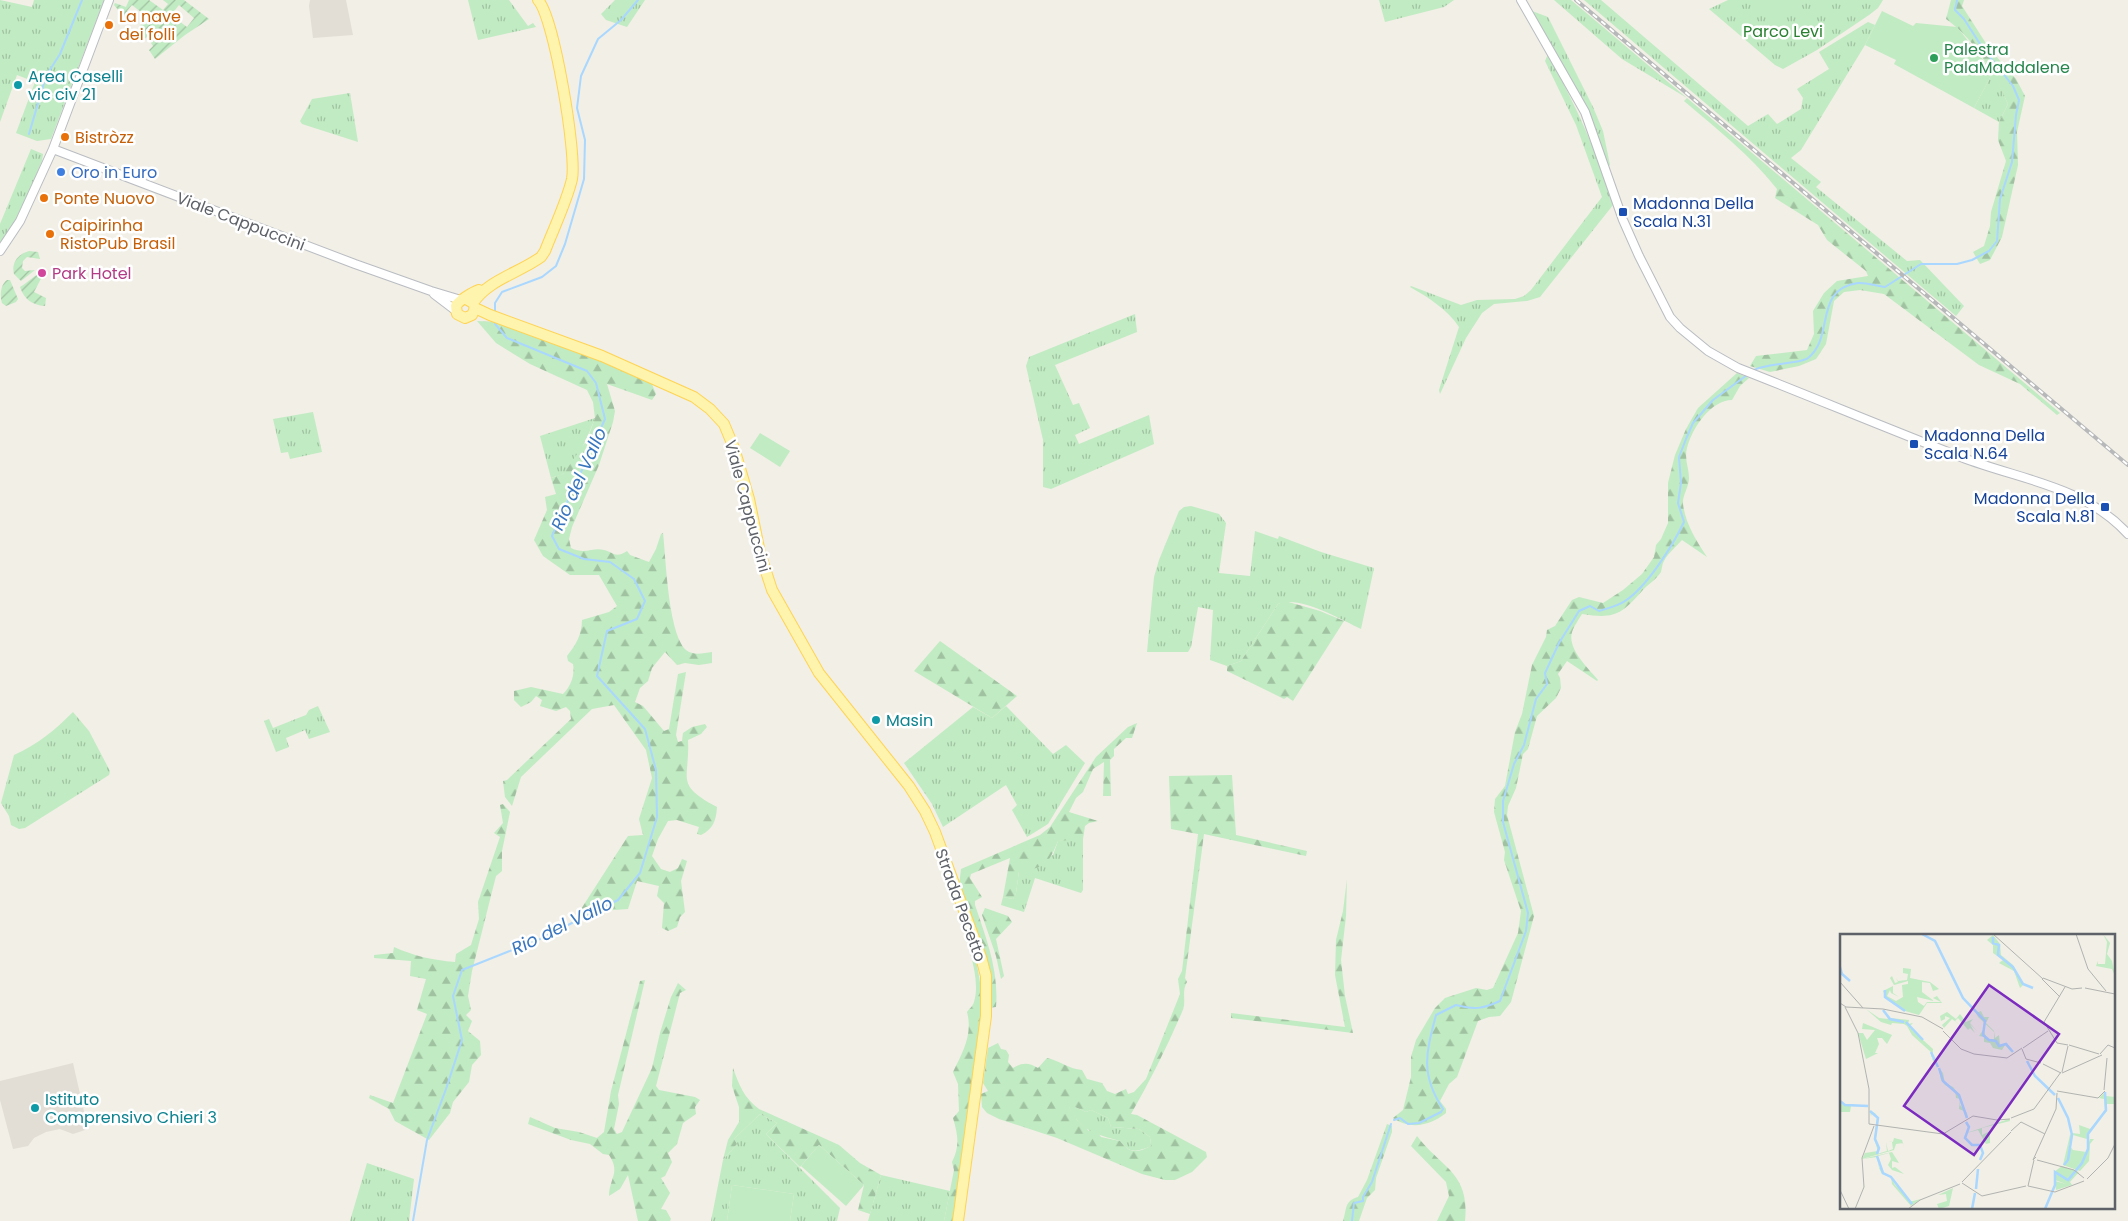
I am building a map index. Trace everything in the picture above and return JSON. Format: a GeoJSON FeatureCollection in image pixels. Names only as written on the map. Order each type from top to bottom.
{"type":"FeatureCollection","features":[{"type":"Feature","properties":{"kind":"main road"},"geometry":{"type":"LineString","coordinates":[[478,309],[458,302],[455,310],[461,317],[466,318],[478,309],[479,294],[541,257],[572,180],[567,107],[549,27],[544,10],[538,0]]}},
{"type":"Feature","properties":{"kind":"main road","name":"Viale Cappuccini"},"geometry":{"type":"LineString","coordinates":[[478,309],[602,356],[694,397],[710,409],[724,424],[734,448],[749,500],[760,553],[772,590],[810,659]]}},
{"type":"Feature","properties":{"kind":"main road","name":"Strada Pecetto"},"geometry":{"type":"LineString","coordinates":[[810,659],[836,695],[909,786],[925,811],[938,840],[982,957],[986,976],[986,1016],[958,1221]]}},
{"type":"Feature","properties":{"kind":"street"},"geometry":{"type":"LineString","coordinates":[[0,251],[20,221],[53,149],[109,0]]}},
{"type":"Feature","properties":{"kind":"street"},"geometry":{"type":"LineString","coordinates":[[1521,0],[1585,112],[1623,220],[1670,317],[1680,328],[1708,351],[1750,372],[1988,467],[2064,490],[2088,501],[2105,512],[2128,534]]}},
{"type":"Feature","properties":{"kind":"street","name":"Viale Cappuccini"},"geometry":{"type":"LineString","coordinates":[[53,149],[478,309]]}},
{"type":"Feature","properties":{"kind":"street","name":"Viale Cappuccini"},"geometry":{"type":"LineString","coordinates":[[431,291],[455,310]]}},
{"type":"Feature","properties":{"kind":"shaded area"},"geometry":{"type":"Polygon","coordinates":[[[310,0],[346,0],[353,35],[313,38],[310,0]]]}},
{"type":"Feature","properties":{"kind":"shaded area"},"geometry":{"type":"Polygon","coordinates":[[[73,1063],[88,1129],[73,1134],[60,1129],[46,1132],[34,1138],[28,1146],[13,1149],[0,1100],[0,1081],[73,1063]]]}},
{"type":"Feature","properties":{"kind":"green space"},"geometry":{"type":"Polygon","coordinates":[[[0,0],[32,7],[34,0],[104,0],[51,139],[37,141],[16,133],[35,82],[17,75],[0,122],[0,0]]]}},
{"type":"Feature","properties":{"kind":"green space"},"geometry":{"type":"Polygon","coordinates":[[[129,0],[149,0],[163,10],[168,4],[163,0],[184,0],[209,19],[155,59],[149,50],[153,46],[147,37],[142,41],[137,32],[146,16],[132,5],[127,11],[131,15],[129,17],[127,15],[125,18],[114,5],[115,3],[126,7],[129,0]],[[179,5],[171,15],[187,27],[194,18],[179,5]]]}},
{"type":"Feature","properties":{"kind":"green space"},"geometry":{"type":"Polygon","coordinates":[[[468,0],[509,0],[528,26],[533,23],[536,27],[478,40],[468,0]]]}},
{"type":"Feature","properties":{"kind":"green space"},"geometry":{"type":"Polygon","coordinates":[[[615,0],[645,0],[627,27],[606,20],[601,14],[615,0]]]}},
{"type":"Feature","properties":{"kind":"green space"},"geometry":{"type":"Polygon","coordinates":[[[1379,0],[1454,0],[1444,7],[1385,22],[1379,0]]]}},
{"type":"Feature","properties":{"kind":"green space"},"geometry":{"type":"Polygon","coordinates":[[[1554,0],[1571,0],[1687,98],[1622,59],[1554,0]]]}},
{"type":"Feature","properties":{"kind":"green space"},"geometry":{"type":"Polygon","coordinates":[[[1584,0],[1601,0],[1748,126],[1768,114],[1777,124],[1801,109],[1803,98],[1797,89],[1829,69],[1819,52],[1868,22],[1875,25],[1865,45],[1801,150],[1791,158],[1821,182],[1816,187],[1907,261],[1920,260],[1964,306],[1956,316],[1584,0]]]}},
{"type":"Feature","properties":{"kind":"green space","name":"Parco Levi"},"geometry":{"type":"Polygon","coordinates":[[[1728,0],[1883,0],[1878,8],[1869,15],[1817,50],[1783,69],[1775,65],[1709,9],[1728,0]]]}},
{"type":"Feature","properties":{"kind":"green space"},"geometry":{"type":"Polygon","coordinates":[[[1762,0],[1795,0],[1795,2],[1769,15],[1762,0]]]}},
{"type":"Feature","properties":{"kind":"green space"},"geometry":{"type":"Polygon","coordinates":[[[1951,0],[1964,0],[1962,6],[1989,48],[2016,79],[2025,96],[2017,132],[2018,165],[2002,237],[1990,260],[1980,264],[1973,252],[1984,246],[1990,226],[1991,212],[2006,161],[1998,140],[1999,122],[2008,104],[1996,80],[1974,46],[1966,36],[1946,19],[1951,0]]]}},
{"type":"Feature","properties":{"kind":"green space"},"geometry":{"type":"Polygon","coordinates":[[[1532,11],[1548,17],[1593,107],[1603,131],[1609,166],[1585,109],[1532,11]]]}},
{"type":"Feature","properties":{"kind":"green space"},"geometry":{"type":"Polygon","coordinates":[[[1882,11],[1913,26],[1916,23],[1957,27],[1993,72],[1974,108],[1894,64],[1896,60],[1865,45],[1882,11]]]}},
{"type":"Feature","properties":{"kind":"green space"},"geometry":{"type":"Polygon","coordinates":[[[1548,54],[1585,128],[1613,205],[1540,297],[1527,301],[1494,304],[1482,313],[1466,338],[1440,394],[1439,390],[1459,327],[1437,304],[1410,287],[1461,305],[1477,300],[1515,299],[1524,296],[1531,290],[1602,197],[1576,125],[1545,61],[1548,54]]]}},
{"type":"Feature","properties":{"kind":"green space"},"geometry":{"type":"Polygon","coordinates":[[[1993,72],[2008,104],[1999,122],[1974,108],[1993,72]]]}},
{"type":"Feature","properties":{"kind":"green space"},"geometry":{"type":"Polygon","coordinates":[[[350,93],[358,142],[302,124],[300,121],[312,99],[350,93]]]}},
{"type":"Feature","properties":{"kind":"green space"},"geometry":{"type":"Polygon","coordinates":[[[1687,98],[2060,413],[2057,415],[2020,384],[1979,365],[1884,294],[1860,290],[1844,292],[1834,301],[1826,344],[1816,359],[1799,366],[1770,372],[1750,366],[1756,356],[1807,350],[1814,334],[1813,311],[1824,293],[1837,281],[1868,276],[1866,271],[1827,240],[1818,225],[1775,198],[1777,189],[1767,177],[1733,143],[1684,101],[1687,98]]]}},
{"type":"Feature","properties":{"kind":"green space"},"geometry":{"type":"Polygon","coordinates":[[[31,149],[43,154],[42,161],[19,216],[0,245],[0,224],[31,149]]]}},
{"type":"Feature","properties":{"kind":"green space"},"geometry":{"type":"Polygon","coordinates":[[[29,251],[38,252],[40,259],[27,257],[23,261],[22,268],[25,271],[35,270],[21,281],[14,274],[14,266],[19,257],[29,251]]]}},
{"type":"Feature","properties":{"kind":"green space"},"geometry":{"type":"Polygon","coordinates":[[[45,271],[34,292],[46,298],[45,306],[29,301],[20,287],[45,271]]]}},
{"type":"Feature","properties":{"kind":"green space"},"geometry":{"type":"Polygon","coordinates":[[[7,280],[10,280],[18,299],[16,302],[6,306],[2,303],[1,294],[3,285],[7,280]]]}},
{"type":"Feature","properties":{"kind":"green space"},"geometry":{"type":"Polygon","coordinates":[[[1135,314],[1137,332],[1055,365],[1073,405],[1079,403],[1090,428],[1075,435],[1079,444],[1149,415],[1154,444],[1051,489],[1043,487],[1043,440],[1026,366],[1029,357],[1135,314]]]}},
{"type":"Feature","properties":{"kind":"green space"},"geometry":{"type":"Polygon","coordinates":[[[477,321],[496,322],[526,334],[532,333],[600,359],[651,382],[656,394],[652,400],[607,384],[615,411],[613,422],[599,465],[572,527],[569,539],[571,548],[576,550],[600,549],[617,555],[627,551],[630,555],[649,562],[663,533],[672,612],[680,641],[689,652],[699,654],[712,652],[712,663],[699,665],[685,663],[677,665],[665,652],[652,668],[648,681],[640,688],[635,702],[643,706],[664,731],[669,729],[678,674],[686,672],[676,735],[678,742],[682,741],[683,733],[692,727],[705,724],[707,727],[701,734],[688,740],[687,780],[689,786],[695,792],[717,807],[715,820],[711,827],[701,835],[697,834],[699,827],[677,820],[668,821],[658,839],[652,856],[661,869],[670,872],[678,868],[682,859],[687,861],[681,881],[685,912],[680,917],[677,927],[668,931],[662,928],[664,903],[657,896],[659,886],[637,881],[628,909],[600,911],[576,923],[574,920],[628,836],[643,835],[639,819],[652,778],[646,750],[614,705],[592,709],[521,777],[512,806],[505,797],[503,781],[507,780],[571,719],[570,711],[566,707],[556,711],[540,706],[542,700],[536,696],[531,702],[521,707],[514,700],[514,691],[531,687],[563,694],[573,676],[573,664],[568,661],[567,656],[578,639],[582,620],[609,612],[617,606],[599,575],[570,575],[543,556],[534,540],[547,510],[545,497],[556,494],[551,478],[563,474],[587,440],[595,418],[593,402],[587,390],[530,364],[496,343],[477,321]]]}},
{"type":"Feature","properties":{"kind":"green space"},"geometry":{"type":"Polygon","coordinates":[[[1737,373],[1749,378],[1740,386],[1732,400],[1724,401],[1717,405],[1704,416],[1693,432],[1686,452],[1689,478],[1683,501],[1684,511],[1692,532],[1707,557],[1682,540],[1666,558],[1659,575],[1622,610],[1602,616],[1582,614],[1575,625],[1571,638],[1579,658],[1598,680],[1567,661],[1558,674],[1561,688],[1556,698],[1537,716],[1528,749],[1523,754],[1516,788],[1508,806],[1507,815],[1534,916],[1511,1002],[1500,1016],[1478,1021],[1457,1077],[1449,1084],[1440,1101],[1446,1109],[1446,1113],[1433,1121],[1420,1125],[1400,1122],[1393,1118],[1403,1110],[1411,1077],[1411,1057],[1416,1040],[1435,1008],[1445,998],[1476,988],[1487,990],[1493,988],[1518,933],[1521,911],[1504,860],[1505,852],[1494,812],[1495,799],[1505,786],[1515,732],[1522,714],[1532,665],[1546,637],[1547,630],[1555,626],[1572,600],[1579,597],[1603,603],[1623,590],[1642,574],[1654,557],[1656,545],[1661,539],[1668,523],[1668,483],[1675,455],[1686,429],[1698,408],[1737,373]]]}},
{"type":"Feature","properties":{"kind":"green space"},"geometry":{"type":"Polygon","coordinates":[[[313,412],[322,452],[290,459],[288,452],[281,453],[273,419],[313,412]]]}},
{"type":"Feature","properties":{"kind":"green space"},"geometry":{"type":"Polygon","coordinates":[[[595,418],[586,440],[573,463],[563,474],[551,478],[540,436],[595,418]]]}},
{"type":"Feature","properties":{"kind":"green space"},"geometry":{"type":"Polygon","coordinates":[[[760,433],[790,451],[780,467],[750,448],[760,433]]]}},
{"type":"Feature","properties":{"kind":"green space"},"geometry":{"type":"Polygon","coordinates":[[[1191,506],[1219,514],[1226,523],[1219,573],[1250,576],[1255,531],[1278,539],[1279,536],[1321,552],[1374,568],[1361,629],[1308,605],[1287,602],[1278,604],[1241,661],[1227,666],[1210,660],[1213,610],[1198,607],[1191,647],[1188,652],[1147,652],[1154,577],[1159,560],[1179,511],[1184,507],[1191,506]]]}},
{"type":"Feature","properties":{"kind":"green space"},"geometry":{"type":"Polygon","coordinates":[[[1285,601],[1320,611],[1344,621],[1293,701],[1287,697],[1284,699],[1227,671],[1227,666],[1241,661],[1278,604],[1285,601]]]}},
{"type":"Feature","properties":{"kind":"green space"},"geometry":{"type":"Polygon","coordinates":[[[940,641],[1017,696],[992,718],[914,671],[940,641]]]}},
{"type":"Feature","properties":{"kind":"green space"},"geometry":{"type":"Polygon","coordinates":[[[318,706],[330,732],[309,739],[305,730],[286,738],[289,747],[276,752],[264,721],[269,719],[273,728],[306,715],[309,710],[318,706]]]}},
{"type":"Feature","properties":{"kind":"green space"},"geometry":{"type":"Polygon","coordinates":[[[1006,706],[1053,754],[1066,745],[1085,763],[1048,824],[1027,837],[1012,810],[1017,805],[1006,785],[943,827],[932,804],[904,763],[973,707],[992,718],[1006,706]]]}},
{"type":"Feature","properties":{"kind":"green space"},"geometry":{"type":"Polygon","coordinates":[[[73,712],[89,731],[110,771],[109,775],[25,828],[19,829],[11,825],[9,816],[1,803],[14,755],[30,747],[73,712]]]}},
{"type":"Feature","properties":{"kind":"green space"},"geometry":{"type":"Polygon","coordinates":[[[1137,723],[1132,738],[1126,738],[1114,749],[1114,756],[1110,760],[1111,796],[1103,796],[1104,762],[1093,769],[1083,792],[1076,798],[1069,812],[1098,821],[1085,826],[1083,839],[1058,841],[1044,864],[1040,867],[1019,871],[1016,893],[1013,899],[1003,897],[1010,858],[971,874],[970,878],[982,897],[975,901],[975,905],[991,954],[996,980],[996,1007],[989,1008],[959,886],[961,869],[1040,835],[1050,827],[1096,757],[1128,727],[1137,723]]]}},
{"type":"Feature","properties":{"kind":"green space"},"geometry":{"type":"Polygon","coordinates":[[[1232,775],[1236,835],[1307,851],[1306,856],[1204,834],[1185,978],[1187,982],[1184,989],[1184,1005],[1158,1064],[1131,1114],[1137,1115],[1206,1152],[1207,1157],[1192,1172],[1175,1180],[1165,1180],[1142,1174],[1057,1138],[999,1119],[987,1113],[982,1107],[981,1094],[988,1091],[983,1083],[988,1048],[998,1043],[1001,1049],[1006,1050],[1009,1055],[1008,1062],[1013,1068],[1026,1064],[1038,1068],[1047,1058],[1082,1070],[1087,1079],[1102,1083],[1107,1091],[1115,1094],[1126,1089],[1128,1094],[1134,1092],[1146,1079],[1180,994],[1178,979],[1182,971],[1198,834],[1171,829],[1169,776],[1232,775]],[[1069,1107],[1077,1120],[1089,1131],[1096,1130],[1101,1137],[1120,1141],[1127,1148],[1134,1151],[1151,1146],[1150,1137],[1139,1129],[1111,1127],[1108,1118],[1091,1110],[1086,1112],[1075,1107],[1069,1107]]]}},
{"type":"Feature","properties":{"kind":"green space"},"geometry":{"type":"Polygon","coordinates":[[[503,804],[510,812],[502,851],[502,871],[496,876],[472,971],[468,996],[471,1010],[466,1015],[472,1021],[468,1031],[480,1041],[481,1055],[472,1065],[469,1082],[453,1102],[450,1113],[429,1140],[395,1121],[389,1109],[369,1098],[370,1095],[393,1103],[427,1014],[417,1010],[426,979],[410,976],[411,961],[374,958],[374,955],[393,953],[394,947],[423,957],[455,962],[456,954],[471,945],[479,919],[478,902],[500,837],[494,833],[503,823],[500,805],[503,804]]]}},
{"type":"Feature","properties":{"kind":"green space"},"geometry":{"type":"Polygon","coordinates":[[[1075,838],[1083,839],[1083,890],[1081,893],[1035,878],[1024,912],[1001,905],[1003,897],[1013,899],[1016,893],[1019,871],[1053,855],[1058,841],[1075,838]]]}},
{"type":"Feature","properties":{"kind":"green space"},"geometry":{"type":"Polygon","coordinates":[[[1347,879],[1346,916],[1341,960],[1345,996],[1353,1033],[1231,1018],[1231,1013],[1345,1027],[1335,975],[1336,940],[1343,911],[1347,879]]]}},
{"type":"Feature","properties":{"kind":"green space"},"geometry":{"type":"Polygon","coordinates":[[[985,908],[1008,916],[1012,922],[996,939],[1004,976],[1001,979],[996,956],[982,915],[985,908]]]}},
{"type":"Feature","properties":{"kind":"green space"},"geometry":{"type":"Polygon","coordinates":[[[962,909],[979,975],[983,1016],[955,1221],[944,1221],[954,1170],[952,1162],[957,1146],[957,1135],[953,1118],[959,1111],[958,1084],[953,1072],[966,1043],[969,1028],[967,1012],[973,1003],[976,992],[974,969],[958,911],[962,909]]]}},
{"type":"Feature","properties":{"kind":"green space"},"geometry":{"type":"Polygon","coordinates":[[[645,980],[618,1095],[619,1104],[614,1129],[617,1134],[622,1132],[652,1068],[671,997],[678,983],[686,990],[680,993],[656,1086],[659,1090],[695,1097],[700,1100],[695,1107],[696,1114],[683,1123],[677,1144],[668,1153],[672,1162],[665,1176],[661,1178],[670,1193],[661,1209],[666,1210],[671,1219],[670,1221],[638,1221],[628,1175],[620,1189],[609,1196],[614,1166],[609,1155],[603,1154],[590,1144],[571,1140],[528,1124],[530,1117],[555,1128],[579,1132],[597,1138],[604,1132],[611,1091],[640,981],[645,980]]]}},
{"type":"Feature","properties":{"kind":"green space"},"geometry":{"type":"Polygon","coordinates":[[[733,1068],[743,1091],[759,1109],[839,1145],[860,1163],[881,1175],[870,1214],[858,1210],[864,1185],[819,1145],[800,1167],[766,1134],[777,1123],[760,1114],[734,1139],[737,1144],[723,1160],[728,1140],[739,1122],[739,1107],[732,1086],[733,1068]]]}},
{"type":"Feature","properties":{"kind":"green space"},"geometry":{"type":"Polygon","coordinates":[[[1069,1107],[1075,1107],[1086,1112],[1091,1110],[1108,1118],[1111,1127],[1139,1129],[1150,1137],[1151,1146],[1134,1151],[1127,1148],[1120,1141],[1090,1131],[1079,1122],[1069,1107]]]}},
{"type":"Feature","properties":{"kind":"green space"},"geometry":{"type":"Polygon","coordinates":[[[760,1114],[777,1123],[766,1134],[840,1208],[837,1221],[790,1221],[794,1194],[732,1185],[727,1221],[711,1221],[723,1160],[737,1144],[734,1139],[760,1114]]]}},
{"type":"Feature","properties":{"kind":"green space"},"geometry":{"type":"Polygon","coordinates":[[[1387,1124],[1392,1126],[1392,1132],[1376,1178],[1375,1190],[1367,1198],[1359,1221],[1343,1221],[1348,1203],[1358,1197],[1367,1180],[1387,1124]]]}},
{"type":"Feature","properties":{"kind":"green space"},"geometry":{"type":"Polygon","coordinates":[[[1417,1136],[1452,1172],[1458,1181],[1463,1192],[1465,1221],[1437,1221],[1449,1196],[1446,1182],[1411,1146],[1417,1136]]]}},
{"type":"Feature","properties":{"kind":"green space"},"geometry":{"type":"Polygon","coordinates":[[[819,1145],[864,1185],[846,1206],[801,1166],[819,1145]]]}},
{"type":"Feature","properties":{"kind":"green space"},"geometry":{"type":"Polygon","coordinates":[[[367,1163],[414,1179],[409,1221],[350,1221],[367,1163]]]}},
{"type":"Feature","properties":{"kind":"green space"},"geometry":{"type":"Polygon","coordinates":[[[881,1175],[950,1191],[944,1221],[868,1221],[881,1175]]]}},
{"type":"Feature","properties":{"kind":"green space"},"geometry":{"type":"Polygon","coordinates":[[[732,1185],[794,1194],[790,1221],[727,1221],[732,1185]]]}},
{"type":"Feature","properties":{"kind":"waterway"},"geometry":{"type":"LineString","coordinates":[[29,134],[46,76],[60,54],[82,0]]}},
{"type":"Feature","properties":{"kind":"waterway","name":"Rio del Vallo"},"geometry":{"type":"LineString","coordinates":[[495,312],[495,303],[502,292],[542,277],[556,266],[565,244],[584,179],[585,140],[577,108],[581,76],[598,39],[621,20],[638,0]]}},
{"type":"Feature","properties":{"kind":"waterway"},"geometry":{"type":"LineString","coordinates":[[1752,371],[1765,366],[1808,358],[1816,349],[1821,338],[1826,315],[1835,294],[1844,287],[1858,283],[1885,287],[1921,264],[1957,264],[1972,260],[1989,251],[1997,241],[2000,199],[2012,162],[2019,100],[2013,86],[1982,47],[1964,19],[1955,10],[1957,0]]}},
{"type":"Feature","properties":{"kind":"waterway","name":"Rio del Vallo"},"geometry":{"type":"LineString","coordinates":[[413,1221],[427,1140],[462,1040],[453,996],[462,970],[540,939],[618,900],[640,873],[657,817],[656,770],[645,729],[597,676],[607,631],[637,619],[645,601],[634,579],[610,562],[584,559],[559,549],[552,536],[605,419],[596,383],[587,371],[507,338],[495,324],[495,321]]}},
{"type":"Feature","properties":{"kind":"waterway"},"geometry":{"type":"LineString","coordinates":[[1394,1120],[1400,1118],[1408,1124],[1419,1123],[1441,1112],[1443,1109],[1431,1085],[1427,1063],[1436,1015],[1456,1005],[1478,1008],[1500,1001],[1526,931],[1528,913],[1503,822],[1503,801],[1514,764],[1524,745],[1536,699],[1547,684],[1545,673],[1559,643],[1579,611],[1590,606],[1599,611],[1622,603],[1642,586],[1659,565],[1684,522],[1678,503],[1681,483],[1679,457],[1693,423],[1713,400],[1747,375]]}},
{"type":"Feature","properties":{"kind":"waterway"},"geometry":{"type":"LineString","coordinates":[[1352,1221],[1354,1203],[1363,1201],[1363,1197],[1372,1182],[1391,1124]]}},
{"type":"Feature","properties":{"kind":"railway"},"geometry":{"type":"LineString","coordinates":[[1576,0],[2128,465]]}},
{"type":"Feature","properties":{"kind":"place","name":"La nave dei folli"},"geometry":{"type":"Point","coordinates":[109,25]}},
{"type":"Feature","properties":{"kind":"place","name":"Palestra PalaMaddalene"},"geometry":{"type":"Point","coordinates":[1934,58]}},
{"type":"Feature","properties":{"kind":"place","name":"Area Caselli vic civ 21"},"geometry":{"type":"Point","coordinates":[18,85]}},
{"type":"Feature","properties":{"kind":"place","name":"Bistròzz"},"geometry":{"type":"Point","coordinates":[65,137]}},
{"type":"Feature","properties":{"kind":"place","name":"Oro in Euro"},"geometry":{"type":"Point","coordinates":[61,172]}},
{"type":"Feature","properties":{"kind":"place","name":"Ponte Nuovo"},"geometry":{"type":"Point","coordinates":[44,198]}},
{"type":"Feature","properties":{"kind":"place","name":"Madonna Della Scala N.31"},"geometry":{"type":"Point","coordinates":[1623,212]}},
{"type":"Feature","properties":{"kind":"place","name":"Caipirinha RistoPub Brasil"},"geometry":{"type":"Point","coordinates":[50,234]}},
{"type":"Feature","properties":{"kind":"place","name":"Park Hotel"},"geometry":{"type":"Point","coordinates":[42,273]}},
{"type":"Feature","properties":{"kind":"place","name":"Madonna Della Scala N.64"},"geometry":{"type":"Point","coordinates":[1914,444]}},
{"type":"Feature","properties":{"kind":"place","name":"Madonna Della Scala N.81"},"geometry":{"type":"Point","coordinates":[2105,507]}},
{"type":"Feature","properties":{"kind":"place","name":"Masin"},"geometry":{"type":"Point","coordinates":[876,720]}},
{"type":"Feature","properties":{"kind":"place","name":"Istituto Comprensivo Chieri 3"},"geometry":{"type":"Point","coordinates":[35,1108]}}]}
